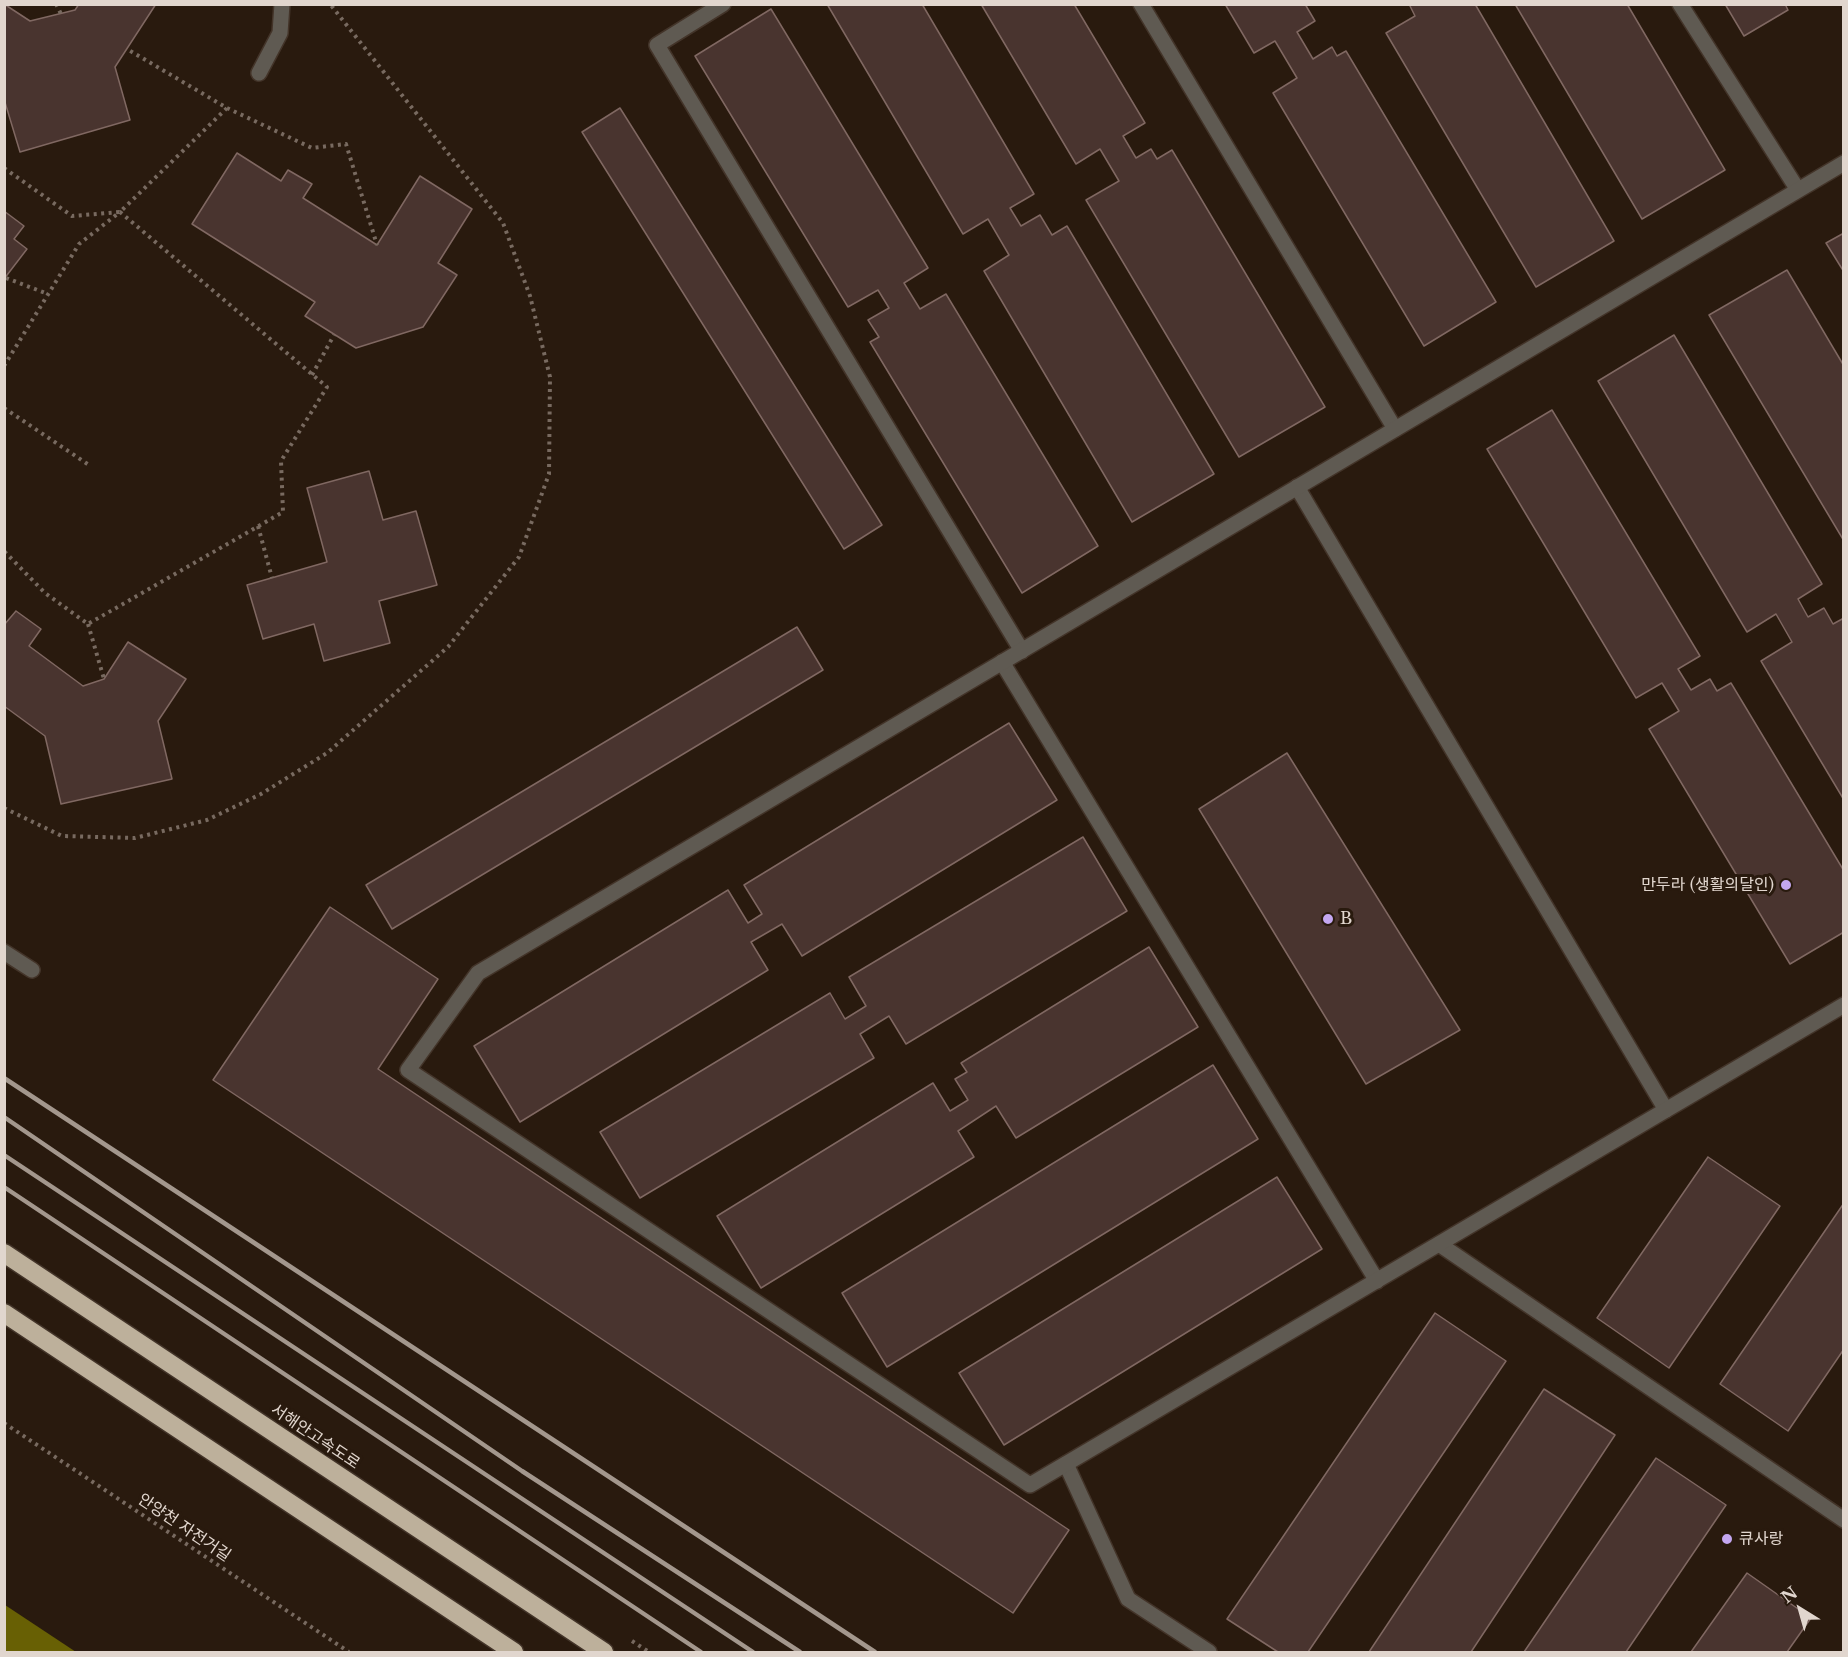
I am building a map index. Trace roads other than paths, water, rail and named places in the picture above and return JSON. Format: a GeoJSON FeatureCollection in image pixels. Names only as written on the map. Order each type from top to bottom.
{"type":"FeatureCollection","features":[{"type":"Feature","properties":{"kind":"highway","name":"서해안고속도로"},"geometry":{"type":"LineString","coordinates":[[4,1253],[604,1653]]}},
{"type":"Feature","properties":{"kind":"highway"},"geometry":{"type":"LineString","coordinates":[[4,1313],[514,1653]]}},
{"type":"Feature","properties":{"kind":"street"},"geometry":{"type":"LineString","coordinates":[[259,73],[280,33],[282,4]]}},
{"type":"Feature","properties":{"kind":"street"},"geometry":{"type":"LineString","coordinates":[[723,4],[657,45],[1022,651]]}},
{"type":"Feature","properties":{"kind":"street"},"geometry":{"type":"LineString","coordinates":[[1141,4],[1395,429]]}},
{"type":"Feature","properties":{"kind":"street"},"geometry":{"type":"LineString","coordinates":[[1680,4],[1798,190]]}},
{"type":"Feature","properties":{"kind":"street"},"geometry":{"type":"LineString","coordinates":[[1844,163],[478,974],[408,1070],[1030,1485],[1844,1005]]}},
{"type":"Feature","properties":{"kind":"street"},"geometry":{"type":"LineString","coordinates":[[1297,487],[1666,1110]]}},
{"type":"Feature","properties":{"kind":"street"},"geometry":{"type":"LineString","coordinates":[[1002,662],[1377,1281]]}},
{"type":"Feature","properties":{"kind":"street"},"geometry":{"type":"LineString","coordinates":[[4,952],[32,970]]}},
{"type":"Feature","properties":{"kind":"street"},"geometry":{"type":"LineString","coordinates":[[1439,1244],[1844,1520]]}},
{"type":"Feature","properties":{"kind":"street"},"geometry":{"type":"LineString","coordinates":[[1066,1464],[1128,1599],[1209,1653]]}},
{"type":"Feature","properties":{"kind":"railway"},"geometry":{"type":"LineString","coordinates":[[4,1078],[875,1652]]}},
{"type":"Feature","properties":{"kind":"railway"},"geometry":{"type":"LineString","coordinates":[[4,1117],[522,1471],[800,1652]]}},
{"type":"Feature","properties":{"kind":"railway"},"geometry":{"type":"LineString","coordinates":[[4,1155],[753,1652]]}},
{"type":"Feature","properties":{"kind":"railway"},"geometry":{"type":"LineString","coordinates":[[4,1187],[701,1652]]}},
{"type":"Feature","properties":{"kind":"place","name":"만두라 (생활의달인)"},"geometry":{"type":"Point","coordinates":[1786,885]}},
{"type":"Feature","properties":{"kind":"place","name":"B"},"geometry":{"type":"Point","coordinates":[1328,919]}},
{"type":"Feature","properties":{"kind":"place","name":"큐사랑"},"geometry":{"type":"Point","coordinates":[1727,1539]}}]}
